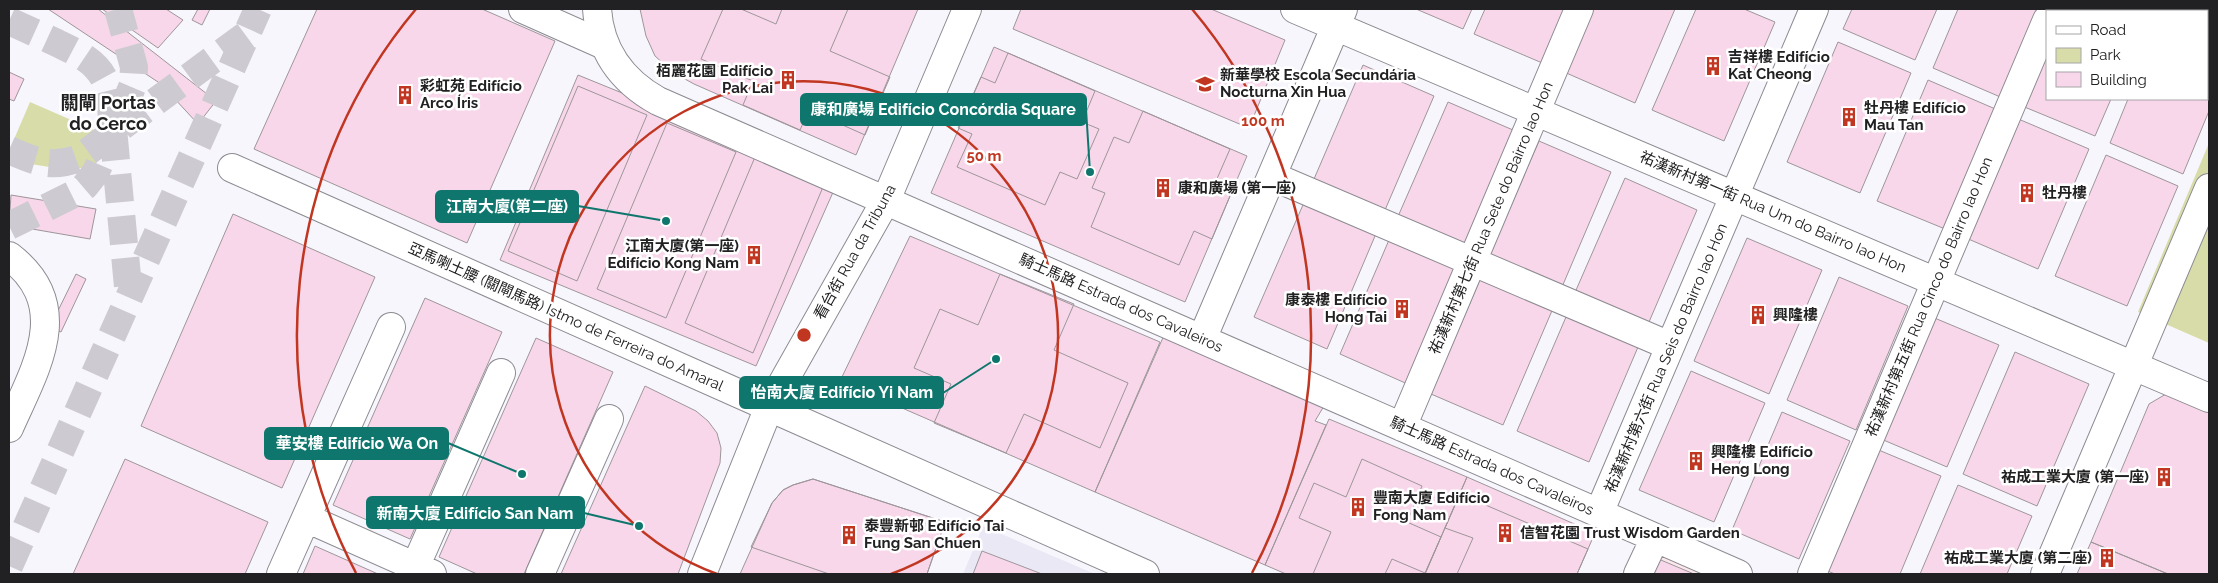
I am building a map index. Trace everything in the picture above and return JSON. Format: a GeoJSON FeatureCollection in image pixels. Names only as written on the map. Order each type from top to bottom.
{"type":"FeatureCollection","features":[{"type":"Feature","properties":{"kind":"street"},"geometry":{"type":"LineString","coordinates":[[522,9],[604,45]]}},
{"type":"Feature","properties":{"kind":"street","name":"騎士馬路 Estrada dos Cavaleiros"},"geometry":{"type":"LineString","coordinates":[[596,9],[597,21],[604,45],[618,69],[630,82],[650,96],[1738,574]]}},
{"type":"Feature","properties":{"kind":"street","name":"看台街 Rua da Tribuna"},"geometry":{"type":"LineString","coordinates":[[702,574],[768,407],[886,200],[968,9]]}},
{"type":"Feature","properties":{"kind":"street","name":"祐漢新村第一街 Rua Um do Bairro Iao Hon"},"geometry":{"type":"LineString","coordinates":[[1295,9],[1339,17],[1536,111],[2209,398]]}},
{"type":"Feature","properties":{"kind":"street","name":"祐漢新村第七街 Rua Sete do Bairro Iao Hon"},"geometry":{"type":"LineString","coordinates":[[1402,427],[1580,9]]}},
{"type":"Feature","properties":{"kind":"street","name":"祐漢新村第六街 Rua Seis do Bairro Iao Hon"},"geometry":{"type":"LineString","coordinates":[[1600,513],[1814,9]]}},
{"type":"Feature","properties":{"kind":"street"},"geometry":{"type":"LineString","coordinates":[[1202,339],[1339,17]]}},
{"type":"Feature","properties":{"kind":"street","name":"祐漢新村第五街 Rua Cinco do Bairro Iao Hon"},"geometry":{"type":"LineString","coordinates":[[1812,574],[2046,22]]}},
{"type":"Feature","properties":{"kind":"street","name":"亞馬喇土腰 (關閘馬路) Istmo de Ferreira do Amaral"},"geometry":{"type":"LineString","coordinates":[[232,168],[1145,574]]}},
{"type":"Feature","properties":{"kind":"street"},"geometry":{"type":"LineString","coordinates":[[1272,176],[1670,346]]}},
{"type":"Feature","properties":{"kind":"street"},"geometry":{"type":"LineString","coordinates":[[2045,574],[2209,188]]}},
{"type":"Feature","properties":{"kind":"street"},"geometry":{"type":"LineString","coordinates":[[9,256],[26,272],[34,284],[42,304],[45,326],[43,347],[39,361],[9,428]]}},
{"type":"Feature","properties":{"kind":"street"},"geometry":{"type":"LineString","coordinates":[[281,574],[390,327]]}},
{"type":"Feature","properties":{"kind":"street"},"geometry":{"type":"LineString","coordinates":[[306,518],[420,572],[501,373]]}},
{"type":"Feature","properties":{"kind":"street"},"geometry":{"type":"LineString","coordinates":[[540,574],[609,419]]}},
{"type":"Feature","properties":{"kind":"street"},"geometry":{"type":"LineString","coordinates":[[1638,574],[1654,538]]}},
{"type":"Feature","properties":{"kind":"shaded area"},"geometry":{"type":"Polygon","coordinates":[[[983,526],[1095,574],[963,574],[983,526]]]}},
{"type":"Feature","properties":{"kind":"shaded area"},"geometry":{"type":"Polygon","coordinates":[[[1653,547],[1715,574],[1641,574],[1653,547]]]}},
{"type":"Feature","properties":{"kind":"green space"},"geometry":{"type":"Polygon","coordinates":[[[30,102],[108,136],[95,166],[63,168],[9,160],[9,151],[30,102]]]}},
{"type":"Feature","properties":{"kind":"green space"},"geometry":{"type":"Polygon","coordinates":[[[2209,143],[2209,343],[2138,312],[2209,143]]]}},
{"type":"Feature","properties":{"kind":"building"},"geometry":{"type":"Polygon","coordinates":[[[48,9],[98,9],[216,101],[198,124],[161,84],[48,9]]]}},
{"type":"Feature","properties":{"kind":"building"},"geometry":{"type":"Polygon","coordinates":[[[102,9],[166,9],[183,20],[158,48],[102,9]]]}},
{"type":"Feature","properties":{"kind":"building"},"geometry":{"type":"Polygon","coordinates":[[[198,9],[210,9],[202,25],[192,20],[198,9]]]}},
{"type":"Feature","properties":{"kind":"building","name":"彩虹苑 Edifício Arco Íris"},"geometry":{"type":"Polygon","coordinates":[[[317,9],[482,9],[555,41],[467,243],[254,149],[317,9]]]}},
{"type":"Feature","properties":{"kind":"building","name":"栢麗花園 Edifício Pak Lai"},"geometry":{"type":"Polygon","coordinates":[[[640,9],[918,9],[856,155],[694,84],[674,73],[655,56],[646,36],[640,9]]]}},
{"type":"Feature","properties":{"kind":"building"},"geometry":{"type":"Polygon","coordinates":[[[723,9],[741,9],[776,24],[782,9],[848,9],[830,51],[890,77],[865,135],[809,110],[800,130],[743,105],[753,81],[701,59],[723,9]]]}},
{"type":"Feature","properties":{"kind":"building","name":"新華學校 Escola Secundária Nocturna Xin Hua"},"geometry":{"type":"Polygon","coordinates":[[[1021,9],[1211,9],[1285,40],[1249,128],[1013,29],[1021,9]]]}},
{"type":"Feature","properties":{"kind":"building"},"geometry":{"type":"Polygon","coordinates":[[[1416,9],[1472,9],[1463,29],[1416,9]]]}},
{"type":"Feature","properties":{"kind":"building"},"geometry":{"type":"Polygon","coordinates":[[[1485,9],[1571,9],[1547,65],[1474,34],[1485,9]]]}},
{"type":"Feature","properties":{"kind":"building"},"geometry":{"type":"Polygon","coordinates":[[[1591,9],[1675,9],[1635,103],[1564,72],[1591,9]]]}},
{"type":"Feature","properties":{"kind":"building","name":"吉祥樓 Edifício Kat Cheong"},"geometry":{"type":"Polygon","coordinates":[[[1696,9],[1744,9],[1775,22],[1724,141],[1652,110],[1696,9]]]}},
{"type":"Feature","properties":{"kind":"building"},"geometry":{"type":"Polygon","coordinates":[[[1852,9],[1937,9],[1915,60],[1843,29],[1852,9]]]}},
{"type":"Feature","properties":{"kind":"building"},"geometry":{"type":"Polygon","coordinates":[[[1958,9],[2043,9],[2005,99],[1933,68],[1958,9]]]}},
{"type":"Feature","properties":{"kind":"building"},"geometry":{"type":"Polygon","coordinates":[[[2129,9],[2132,10],[2062,10],[2129,9]]]}},
{"type":"Feature","properties":{"kind":"building","name":"牡丹樓 Edifício Mau Tan"},"geometry":{"type":"Polygon","coordinates":[[[1838,42],[1911,73],[1860,193],[1787,162],[1838,42]]]}},
{"type":"Feature","properties":{"kind":"building"},"geometry":{"type":"Polygon","coordinates":[[[2209,43],[2209,111],[2183,174],[2110,143],[2128,100],[2208,100],[2209,43]]]}},
{"type":"Feature","properties":{"kind":"building"},"geometry":{"type":"Polygon","coordinates":[[[994,47],[1247,156],[1185,302],[931,193],[994,47]]]}},
{"type":"Feature","properties":{"kind":"building"},"geometry":{"type":"Polygon","coordinates":[[[2046,49],[2046,100],[2111,100],[2095,136],[2022,106],[2046,49]]]}},
{"type":"Feature","properties":{"kind":"building"},"geometry":{"type":"Polygon","coordinates":[[[1008,53],[1095,91],[1082,122],[1099,129],[1077,179],[1060,172],[1045,205],[957,167],[972,134],[958,128],[981,77],[995,83],[1008,53]]]}},
{"type":"Feature","properties":{"kind":"building"},"geometry":{"type":"Polygon","coordinates":[[[1363,65],[1434,96],[1382,217],[1311,186],[1363,65]]]}},
{"type":"Feature","properties":{"kind":"building"},"geometry":{"type":"Polygon","coordinates":[[[9,72],[24,79],[14,101],[9,99],[9,72]]]}},
{"type":"Feature","properties":{"kind":"building"},"geometry":{"type":"Polygon","coordinates":[[[578,75],[838,181],[756,366],[500,260],[578,75]]]}},
{"type":"Feature","properties":{"kind":"building"},"geometry":{"type":"Polygon","coordinates":[[[1928,80],[2000,111],[1950,231],[1877,201],[1928,80]]]}},
{"type":"Feature","properties":{"kind":"building"},"geometry":{"type":"Polygon","coordinates":[[[578,86],[647,115],[577,281],[508,251],[578,86]]]}},
{"type":"Feature","properties":{"kind":"building"},"geometry":{"type":"Polygon","coordinates":[[[1448,102],[1520,133],[1468,252],[1396,221],[1448,102]]]}},
{"type":"Feature","properties":{"kind":"building","name":"康和廣場 (第一座)"},"geometry":{"type":"Polygon","coordinates":[[[1143,111],[1230,149],[1216,181],[1233,189],[1212,239],[1194,231],[1179,265],[1091,227],[1105,193],[1092,188],[1114,137],[1129,143],[1143,111]]]}},
{"type":"Feature","properties":{"kind":"building","name":"牡丹樓"},"geometry":{"type":"Polygon","coordinates":[[[2016,118],[2089,149],[2038,269],[1966,238],[2016,118]]]}},
{"type":"Feature","properties":{"kind":"building"},"geometry":{"type":"Polygon","coordinates":[[[667,123],[736,152],[666,318],[597,289],[667,123]]]}},
{"type":"Feature","properties":{"kind":"building"},"geometry":{"type":"Polygon","coordinates":[[[1539,141],[1611,172],[1559,294],[1486,262],[1539,141]]]}},
{"type":"Feature","properties":{"kind":"building","name":"牡丹樓"},"geometry":{"type":"Polygon","coordinates":[[[2106,155],[2178,186],[2127,306],[2055,276],[2106,155]]]}},
{"type":"Feature","properties":{"kind":"building","name":"江南大廈(第一座) Edifício Kong Nam"},"geometry":{"type":"Polygon","coordinates":[[[755,157],[823,187],[753,353],[685,323],[755,157]]]}},
{"type":"Feature","properties":{"kind":"building"},"geometry":{"type":"Polygon","coordinates":[[[1625,178],[1697,210],[1646,329],[1573,297],[1625,178]]]}},
{"type":"Feature","properties":{"kind":"building"},"geometry":{"type":"Polygon","coordinates":[[[11,195],[96,209],[90,239],[9,225],[11,195]]]}},
{"type":"Feature","properties":{"kind":"building","name":"康泰樓 Edifício Hong Tai"},"geometry":{"type":"Polygon","coordinates":[[[1306,198],[1378,229],[1327,349],[1254,317],[1306,198]]]}},
{"type":"Feature","properties":{"kind":"building"},"geometry":{"type":"Polygon","coordinates":[[[233,214],[375,277],[282,488],[141,426],[233,214]]]}},
{"type":"Feature","properties":{"kind":"building","name":"康泰樓 Edifício Hong Tai"},"geometry":{"type":"Polygon","coordinates":[[[1392,233],[1464,264],[1412,386],[1340,354],[1392,233]]]}},
{"type":"Feature","properties":{"kind":"building"},"geometry":{"type":"Polygon","coordinates":[[[910,236],[1160,342],[1095,492],[840,381],[910,236]]]}},
{"type":"Feature","properties":{"kind":"building","name":"興隆樓"},"geometry":{"type":"Polygon","coordinates":[[[1747,238],[1822,270],[1769,394],[1694,361],[1747,238]]]}},
{"type":"Feature","properties":{"kind":"building"},"geometry":{"type":"Polygon","coordinates":[[[76,274],[86,279],[61,332],[50,327],[76,274]]]}},
{"type":"Feature","properties":{"kind":"building"},"geometry":{"type":"Polygon","coordinates":[[[1000,274],[1074,304],[1054,350],[1128,383],[1100,448],[1024,414],[1006,453],[934,423],[951,384],[914,368],[940,309],[978,325],[1000,274]]]}},
{"type":"Feature","properties":{"kind":"building"},"geometry":{"type":"Polygon","coordinates":[[[1482,275],[1554,306],[1503,425],[1431,394],[1482,275]]]}},
{"type":"Feature","properties":{"kind":"building","name":"興隆樓"},"geometry":{"type":"Polygon","coordinates":[[[1839,277],[1908,306],[1856,430],[1787,400],[1839,277]]]}},
{"type":"Feature","properties":{"kind":"building"},"geometry":{"type":"Polygon","coordinates":[[[425,298],[502,332],[410,539],[333,505],[425,298]]]}},
{"type":"Feature","properties":{"kind":"building"},"geometry":{"type":"Polygon","coordinates":[[[1569,310],[1641,340],[1589,462],[1517,431],[1569,310]]]}},
{"type":"Feature","properties":{"kind":"building"},"geometry":{"type":"Polygon","coordinates":[[[1925,314],[1999,345],[1947,467],[1874,436],[1925,314]]]}},
{"type":"Feature","properties":{"kind":"building"},"geometry":{"type":"Polygon","coordinates":[[[1165,333],[1324,406],[1315,421],[1326,425],[1265,565],[1095,492],[1165,333]]]}},
{"type":"Feature","properties":{"kind":"building"},"geometry":{"type":"Polygon","coordinates":[[[536,338],[613,372],[524,574],[477,574],[439,557],[536,338]]]}},
{"type":"Feature","properties":{"kind":"building"},"geometry":{"type":"Polygon","coordinates":[[[2015,352],[2089,384],[2037,506],[1963,474],[2015,352]]]}},
{"type":"Feature","properties":{"kind":"building","name":"興隆樓 Edifício Heng Long"},"geometry":{"type":"Polygon","coordinates":[[[1691,371],[1765,403],[1714,522],[1639,490],[1691,371]]]}},
{"type":"Feature","properties":{"kind":"building"},"geometry":{"type":"Polygon","coordinates":[[[645,386],[696,411],[708,421],[717,433],[721,448],[720,463],[678,574],[561,574],[645,386]]]}},
{"type":"Feature","properties":{"kind":"building","name":"祐成工業大廈 (第一座)"},"geometry":{"type":"Polygon","coordinates":[[[2166,394],[2209,412],[2209,574],[2168,574],[2091,542],[2149,404],[2166,394]]]}},
{"type":"Feature","properties":{"kind":"building"},"geometry":{"type":"Polygon","coordinates":[[[1782,412],[1850,441],[1799,559],[1732,530],[1782,412]]]}},
{"type":"Feature","properties":{"kind":"building"},"geometry":{"type":"Polygon","coordinates":[[[1329,419],[1467,477],[1425,574],[1286,574],[1265,565],[1329,419]]]}},
{"type":"Feature","properties":{"kind":"building"},"geometry":{"type":"Polygon","coordinates":[[[1869,446],[1941,476],[1900,574],[1835,574],[1817,567],[1869,446]]]}},
{"type":"Feature","properties":{"kind":"building"},"geometry":{"type":"Polygon","coordinates":[[[125,459],[268,522],[245,574],[73,574],[125,459]]]}},
{"type":"Feature","properties":{"kind":"building","name":"豐南大廈 Edifício Fong Nam"},"geometry":{"type":"Polygon","coordinates":[[[1362,459],[1422,486],[1407,522],[1441,537],[1425,573],[1392,559],[1385,574],[1313,574],[1331,532],[1299,518],[1314,483],[1346,497],[1362,459]]]}},
{"type":"Feature","properties":{"kind":"building","name":"信智花園 Trust Wisdom Garden"},"geometry":{"type":"Polygon","coordinates":[[[1467,477],[1595,533],[1577,574],[1425,574],[1467,477]]]}},
{"type":"Feature","properties":{"kind":"building","name":"泰豐新邨 Edifício Tai Fung San Chuen"},"geometry":{"type":"Polygon","coordinates":[[[813,479],[945,522],[927,574],[829,574],[751,547],[772,503],[783,490],[813,479]]]}},
{"type":"Feature","properties":{"kind":"building","name":"泰豐新邨 Edifício Tai Fung San Chuen"},"geometry":{"type":"Polygon","coordinates":[[[813,479],[945,522],[927,574],[740,574],[772,503],[783,490],[813,479]]]}},
{"type":"Feature","properties":{"kind":"building"},"geometry":{"type":"Polygon","coordinates":[[[1958,485],[2032,516],[2007,574],[1920,574],[1958,485]]]}},
{"type":"Feature","properties":{"kind":"building","name":"信智花園 Trust Wisdom Garden"},"geometry":{"type":"Polygon","coordinates":[[[1460,494],[1588,549],[1577,574],[1457,574],[1473,538],[1445,528],[1460,494]]]}},
{"type":"Feature","properties":{"kind":"building","name":"祐成工業大廈 (第二座)"},"geometry":{"type":"Polygon","coordinates":[[[2091,542],[2168,574],[2077,574],[2091,542]]]}},
{"type":"Feature","properties":{"kind":"building"},"geometry":{"type":"Polygon","coordinates":[[[315,546],[378,574],[303,574],[315,546]]]}},
{"type":"Feature","properties":{"kind":"building"},"geometry":{"type":"Polygon","coordinates":[[[982,551],[1042,574],[973,574],[982,551]]]}},
{"type":"Feature","properties":{"kind":"building"},"geometry":{"type":"Polygon","coordinates":[[[1649,555],[1694,574],[1641,574],[1649,555]]]}},
{"type":"Feature","properties":{"kind":"tunnel"},"geometry":{"type":"LineString","coordinates":[[9,226],[78,192],[96,172],[133,85],[134,67],[118,9]]}},
{"type":"Feature","properties":{"kind":"tunnel"},"geometry":{"type":"LineString","coordinates":[[9,566],[258,9]]}},
{"type":"Feature","properties":{"kind":"tunnel"},"geometry":{"type":"LineString","coordinates":[[9,21],[55,42],[91,62],[98,69],[107,86],[110,97],[129,297]]}},
{"type":"Feature","properties":{"kind":"tunnel"},"geometry":{"type":"LineString","coordinates":[[9,150],[43,162],[60,163],[79,158],[246,35]]}},
{"type":"Feature","properties":{"kind":"place","name":"吉祥樓 Edifício Kat Cheong"},"geometry":{"type":"Point","coordinates":[1713,66]}},
{"type":"Feature","properties":{"kind":"place","name":"栢麗花園 Edifício Pak Lai"},"geometry":{"type":"Point","coordinates":[788,80]}},
{"type":"Feature","properties":{"kind":"place","name":"新華學校 Escola Secundária Nocturna Xin Hua"},"geometry":{"type":"Point","coordinates":[1205,84]}},
{"type":"Feature","properties":{"kind":"place","name":"彩虹苑 Edifício Arco Íris"},"geometry":{"type":"Point","coordinates":[405,95]}},
{"type":"Feature","properties":{"kind":"place","name":"牡丹樓 Edifício Mau Tan"},"geometry":{"type":"Point","coordinates":[1849,117]}},
{"type":"Feature","properties":{"kind":"place","name":"康和廣場 Edifício Concórdia Square"},"geometry":{"type":"Point","coordinates":[1090,172]}},
{"type":"Feature","properties":{"kind":"place","name":"康和廣場 (第一座)"},"geometry":{"type":"Point","coordinates":[1163,188]}},
{"type":"Feature","properties":{"kind":"place","name":"牡丹樓"},"geometry":{"type":"Point","coordinates":[2027,193]}},
{"type":"Feature","properties":{"kind":"place","name":"江南大廈(第二座)"},"geometry":{"type":"Point","coordinates":[666,221]}},
{"type":"Feature","properties":{"kind":"place","name":"江南大廈(第一座) Edifício Kong Nam"},"geometry":{"type":"Point","coordinates":[754,255]}},
{"type":"Feature","properties":{"kind":"place","name":"康泰樓 Edifício Hong Tai"},"geometry":{"type":"Point","coordinates":[1402,309]}},
{"type":"Feature","properties":{"kind":"place","name":"興隆樓"},"geometry":{"type":"Point","coordinates":[1758,315]}},
{"type":"Feature","properties":{"kind":"place","name":"怡南大廈 Edifício Yi Nam"},"geometry":{"type":"Point","coordinates":[996,359]}},
{"type":"Feature","properties":{"kind":"place","name":"興隆樓 Edifício Heng Long"},"geometry":{"type":"Point","coordinates":[1696,461]}},
{"type":"Feature","properties":{"kind":"place","name":"華安樓 Edifício Wa On"},"geometry":{"type":"Point","coordinates":[522,474]}},
{"type":"Feature","properties":{"kind":"place","name":"祐成工業大廈 (第一座)"},"geometry":{"type":"Point","coordinates":[2164,477]}},
{"type":"Feature","properties":{"kind":"place","name":"豐南大廈 Edifício Fong Nam"},"geometry":{"type":"Point","coordinates":[1358,507]}},
{"type":"Feature","properties":{"kind":"place","name":"新南大廈 Edifício San Nam"},"geometry":{"type":"Point","coordinates":[639,526]}},
{"type":"Feature","properties":{"kind":"place","name":"信智花園 Trust Wisdom Garden"},"geometry":{"type":"Point","coordinates":[1505,533]}},
{"type":"Feature","properties":{"kind":"place","name":"泰豐新邨 Edifício Tai Fung San Chuen"},"geometry":{"type":"Point","coordinates":[849,535]}},
{"type":"Feature","properties":{"kind":"place","name":"祐成工業大廈 (第二座)"},"geometry":{"type":"Point","coordinates":[2107,558]}},
{"type":"Feature","properties":{"kind":"district","name":"關閘 Portas do Cerco"},"geometry":{"type":"Point","coordinates":[108,113]}}]}
